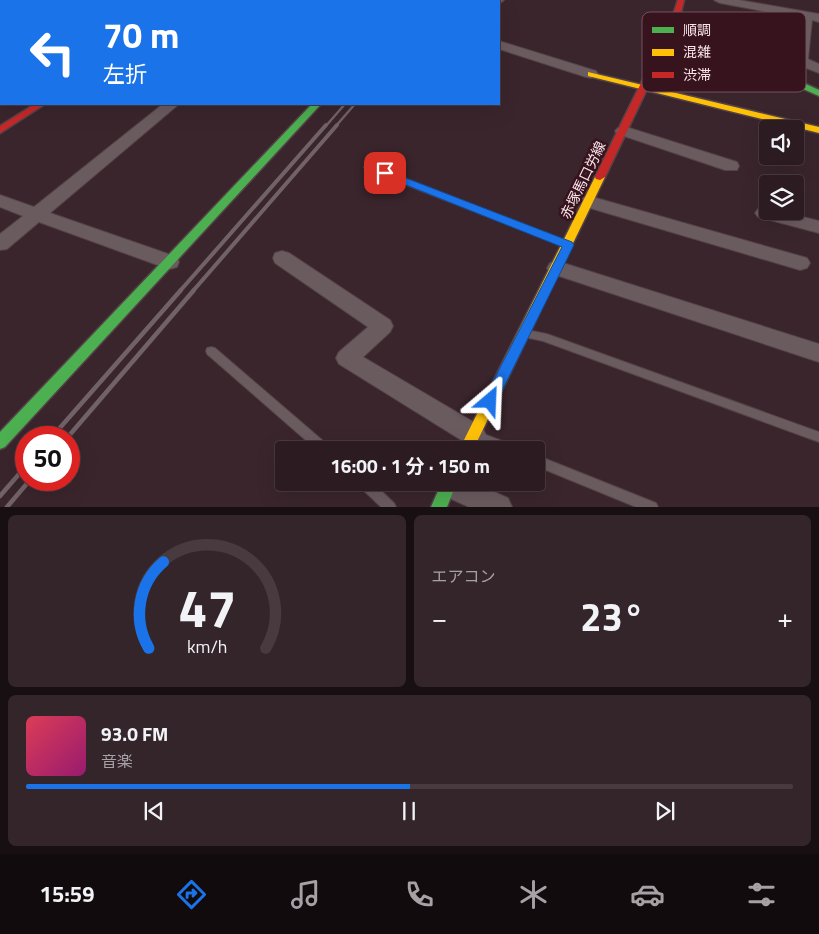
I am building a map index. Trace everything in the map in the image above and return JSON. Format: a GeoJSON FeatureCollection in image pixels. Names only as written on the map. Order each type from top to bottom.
{"type":"FeatureCollection","features":[{"type":"Feature","properties":{"kind":"street"},"geometry":{"type":"LineString","coordinates":[[720,0],[786,12]]}},
{"type":"Feature","properties":{"kind":"street"},"geometry":{"type":"LineString","coordinates":[[806,43],[813,17]]}},
{"type":"Feature","properties":{"kind":"street"},"geometry":{"type":"LineString","coordinates":[[500,45],[591,74],[642,85]]}},
{"type":"Feature","properties":{"kind":"street"},"geometry":{"type":"LineString","coordinates":[[806,63],[819,69]]}},
{"type":"Feature","properties":{"kind":"street"},"geometry":{"type":"LineString","coordinates":[[806,77],[819,83]]}},
{"type":"Feature","properties":{"kind":"street"},"geometry":{"type":"LineString","coordinates":[[806,87],[819,93]]}},
{"type":"Feature","properties":{"kind":"street","name":"赤塚馬口労線"},"geometry":{"type":"LineString","coordinates":[[470,441],[590,202],[642,92]]}},
{"type":"Feature","properties":{"kind":"street"},"geometry":{"type":"LineString","coordinates":[[669,92],[819,130]]}},
{"type":"Feature","properties":{"kind":"street"},"geometry":{"type":"LineString","coordinates":[[0,130],[39,105]]}},
{"type":"Feature","properties":{"kind":"street"},"geometry":{"type":"LineString","coordinates":[[0,244],[171,105]]}},
{"type":"Feature","properties":{"kind":"street"},"geometry":{"type":"LineString","coordinates":[[0,442],[316,105]]}},
{"type":"Feature","properties":{"kind":"street"},"geometry":{"type":"LineString","coordinates":[[623,131],[732,166]]}},
{"type":"Feature","properties":{"kind":"street"},"geometry":{"type":"LineString","coordinates":[[0,201],[170,262]]}},
{"type":"Feature","properties":{"kind":"street"},"geometry":{"type":"LineString","coordinates":[[590,202],[800,264]]}},
{"type":"Feature","properties":{"kind":"street"},"geometry":{"type":"LineString","coordinates":[[792,220],[819,227]]}},
{"type":"Feature","properties":{"kind":"street"},"geometry":{"type":"LineString","coordinates":[[282,258],[383,326],[347,358],[469,441]]}},
{"type":"Feature","properties":{"kind":"street"},"geometry":{"type":"LineString","coordinates":[[557,268],[819,353]]}},
{"type":"Feature","properties":{"kind":"street"},"geometry":{"type":"LineString","coordinates":[[446,491],[498,506]]}},
{"type":"Feature","properties":{"kind":"lane"},"geometry":{"type":"LineString","coordinates":[[368,167],[568,245]]}},
{"type":"Feature","properties":{"kind":"lane"},"geometry":{"type":"LineString","coordinates":[[524,333],[544,337],[819,437]]}},
{"type":"Feature","properties":{"kind":"lane"},"geometry":{"type":"LineString","coordinates":[[211,351],[315,441]]}},
{"type":"Feature","properties":{"kind":"lane"},"geometry":{"type":"LineString","coordinates":[[545,464],[652,506]]}},
{"type":"Feature","properties":{"kind":"lane"},"geometry":{"type":"LineString","coordinates":[[373,491],[390,506]]}},
{"type":"Feature","properties":{"kind":"railway"},"geometry":{"type":"LineString","coordinates":[[325,127],[344,105]]}},
{"type":"Feature","properties":{"kind":"railway"},"geometry":{"type":"LineString","coordinates":[[335,127],[354,105]]}},
{"type":"Feature","properties":{"kind":"railway"},"geometry":{"type":"LineString","coordinates":[[180,291],[326,125]]}},
{"type":"Feature","properties":{"kind":"railway"},"geometry":{"type":"LineString","coordinates":[[193,291],[337,125]]}},
{"type":"Feature","properties":{"kind":"railway"},"geometry":{"type":"LineString","coordinates":[[62,426],[181,290]]}},
{"type":"Feature","properties":{"kind":"railway"},"geometry":{"type":"LineString","coordinates":[[77,426],[194,290]]}},
{"type":"Feature","properties":{"kind":"railway"},"geometry":{"type":"LineString","coordinates":[[0,496],[15,479]]}},
{"type":"Feature","properties":{"kind":"railway"},"geometry":{"type":"LineString","coordinates":[[7,507],[21,491]]}},
{"type":"Feature","properties":{"kind":"traffic: fast"},"geometry":{"type":"LineString","coordinates":[[806,87],[819,93]]}},
{"type":"Feature","properties":{"kind":"traffic: fast"},"geometry":{"type":"LineString","coordinates":[[0,442],[316,105]]}},
{"type":"Feature","properties":{"kind":"traffic: fast"},"geometry":{"type":"LineString","coordinates":[[439,507],[446,491]]}},
{"type":"Feature","properties":{"kind":"traffic: slow"},"geometry":{"type":"LineString","coordinates":[[591,74],[642,87]]}},
{"type":"Feature","properties":{"kind":"traffic: slow"},"geometry":{"type":"LineString","coordinates":[[664,92],[819,130]]}},
{"type":"Feature","properties":{"kind":"traffic: slow"},"geometry":{"type":"LineString","coordinates":[[470,441],[600,177]]}},
{"type":"Feature","properties":{"kind":"traffic: jam"},"geometry":{"type":"LineString","coordinates":[[678,12],[681,0]]}},
{"type":"Feature","properties":{"kind":"traffic: jam"},"geometry":{"type":"LineString","coordinates":[[600,177],[642,90]]}},
{"type":"Feature","properties":{"kind":"traffic: jam"},"geometry":{"type":"LineString","coordinates":[[0,130],[39,105]]}},
{"type":"Feature","properties":{"kind":"route"},"geometry":{"type":"LineString","coordinates":[[385,173],[568,245],[490,401]]}}]}
